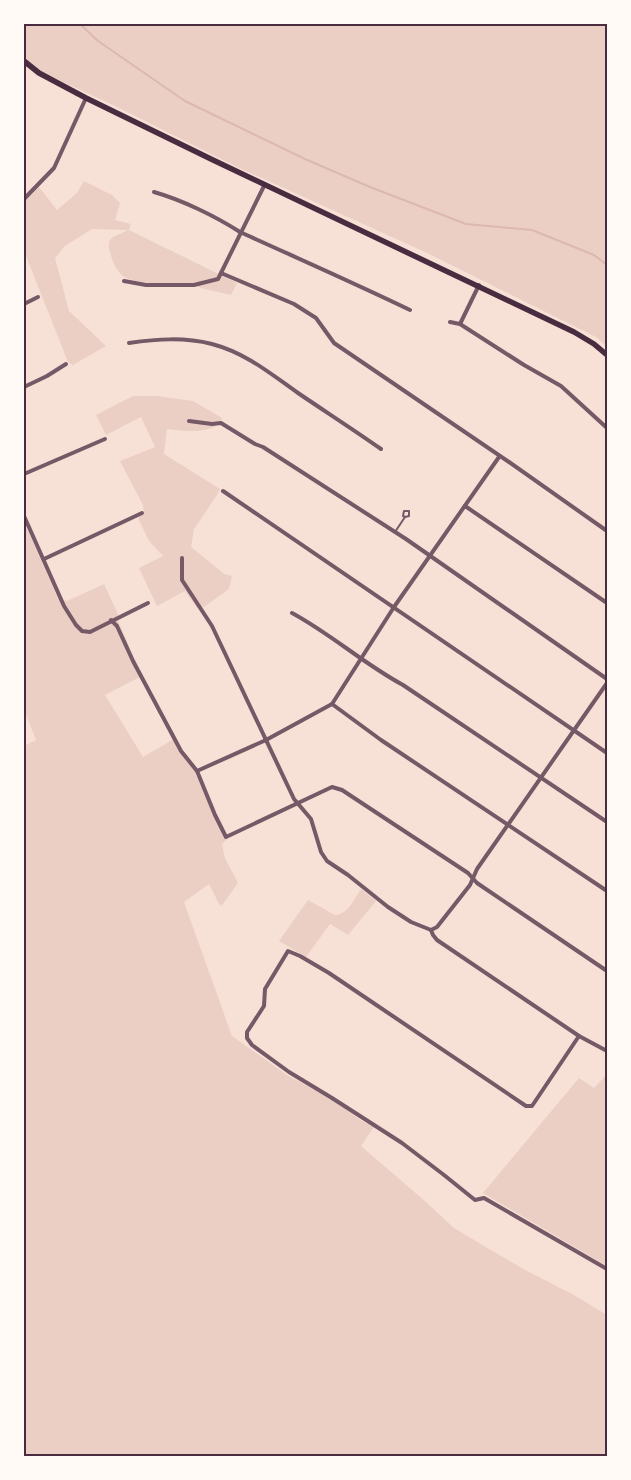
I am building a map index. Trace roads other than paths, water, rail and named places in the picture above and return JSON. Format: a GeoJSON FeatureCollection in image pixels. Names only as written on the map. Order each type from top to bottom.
{"type":"FeatureCollection","features":[{"type":"Feature","properties":{"kind":"main road"},"geometry":{"type":"LineString","coordinates":[[24,61],[39,73],[86,98],[574,332],[594,344],[607,355]]}},
{"type":"Feature","properties":{"kind":"street"},"geometry":{"type":"LineString","coordinates":[[24,198],[54,168],[86,98]]}},
{"type":"Feature","properties":{"kind":"street"},"geometry":{"type":"LineString","coordinates":[[124,281],[146,285],[194,285],[218,279],[265,184]]}},
{"type":"Feature","properties":{"kind":"street"},"geometry":{"type":"LineString","coordinates":[[154,192],[168,196],[240,232],[410,310]]}},
{"type":"Feature","properties":{"kind":"street"},"geometry":{"type":"LineString","coordinates":[[221,273],[294,304],[316,318],[334,343],[607,531]]}},
{"type":"Feature","properties":{"kind":"street"},"geometry":{"type":"LineString","coordinates":[[460,324],[479,285]]}},
{"type":"Feature","properties":{"kind":"street"},"geometry":{"type":"LineString","coordinates":[[24,304],[38,297]]}},
{"type":"Feature","properties":{"kind":"street"},"geometry":{"type":"LineString","coordinates":[[450,322],[460,324],[524,365],[562,386],[607,428]]}},
{"type":"Feature","properties":{"kind":"street"},"geometry":{"type":"LineString","coordinates":[[129,342],[164,338],[184,340],[212,344],[237,353],[269,372],[381,449]]}},
{"type":"Feature","properties":{"kind":"street"},"geometry":{"type":"LineString","coordinates":[[24,387],[66,364]]}},
{"type":"Feature","properties":{"kind":"street"},"geometry":{"type":"LineString","coordinates":[[189,421],[212,424],[221,423],[263,447],[395,532],[607,679]]}},
{"type":"Feature","properties":{"kind":"street"},"geometry":{"type":"LineString","coordinates":[[24,474],[104,439]]}},
{"type":"Feature","properties":{"kind":"street"},"geometry":{"type":"LineString","coordinates":[[197,772],[266,740],[332,704],[394,607],[499,457]]}},
{"type":"Feature","properties":{"kind":"street"},"geometry":{"type":"LineString","coordinates":[[223,491],[607,753]]}},
{"type":"Feature","properties":{"kind":"street"},"geometry":{"type":"LineString","coordinates":[[465,506],[607,603]]}},
{"type":"Feature","properties":{"kind":"street"},"geometry":{"type":"LineString","coordinates":[[44,559],[142,512]]}},
{"type":"Feature","properties":{"kind":"street"},"geometry":{"type":"LineString","coordinates":[[24,516],[64,606],[82,631],[90,632],[148,603]]}},
{"type":"Feature","properties":{"kind":"street"},"geometry":{"type":"LineString","coordinates":[[182,558],[182,580],[212,626],[297,803],[310,819],[321,852],[327,861],[388,907],[411,922],[431,930],[437,927],[470,885],[477,869],[607,683]]}},
{"type":"Feature","properties":{"kind":"street"},"geometry":{"type":"LineString","coordinates":[[292,613],[316,625],[361,658],[542,776],[607,822]]}},
{"type":"Feature","properties":{"kind":"street"},"geometry":{"type":"LineString","coordinates":[[111,620],[117,626],[133,661],[181,750],[197,772],[226,837],[332,787],[342,790],[468,873],[473,879],[607,971]]}},
{"type":"Feature","properties":{"kind":"street"},"geometry":{"type":"LineString","coordinates":[[332,704],[381,740],[607,891]]}},
{"type":"Feature","properties":{"kind":"street"},"geometry":{"type":"LineString","coordinates":[[431,930],[437,940],[579,1036],[607,1051]]}},
{"type":"Feature","properties":{"kind":"street"},"geometry":{"type":"LineString","coordinates":[[579,1036],[532,1106],[526,1106],[329,973],[288,951],[265,988],[264,1006],[247,1032],[247,1038],[252,1045],[289,1072],[402,1144],[474,1200],[484,1198],[607,1270]]}},
{"type":"Feature","properties":{"kind":"lane"},"geometry":{"type":"LineString","coordinates":[[395,532],[405,517]]}},
{"type":"Feature","properties":{"kind":"waterway"},"geometry":{"type":"LineString","coordinates":[[80,24],[98,41],[185,101],[305,159],[370,187],[466,224],[532,230],[594,255],[607,265]]}}]}
